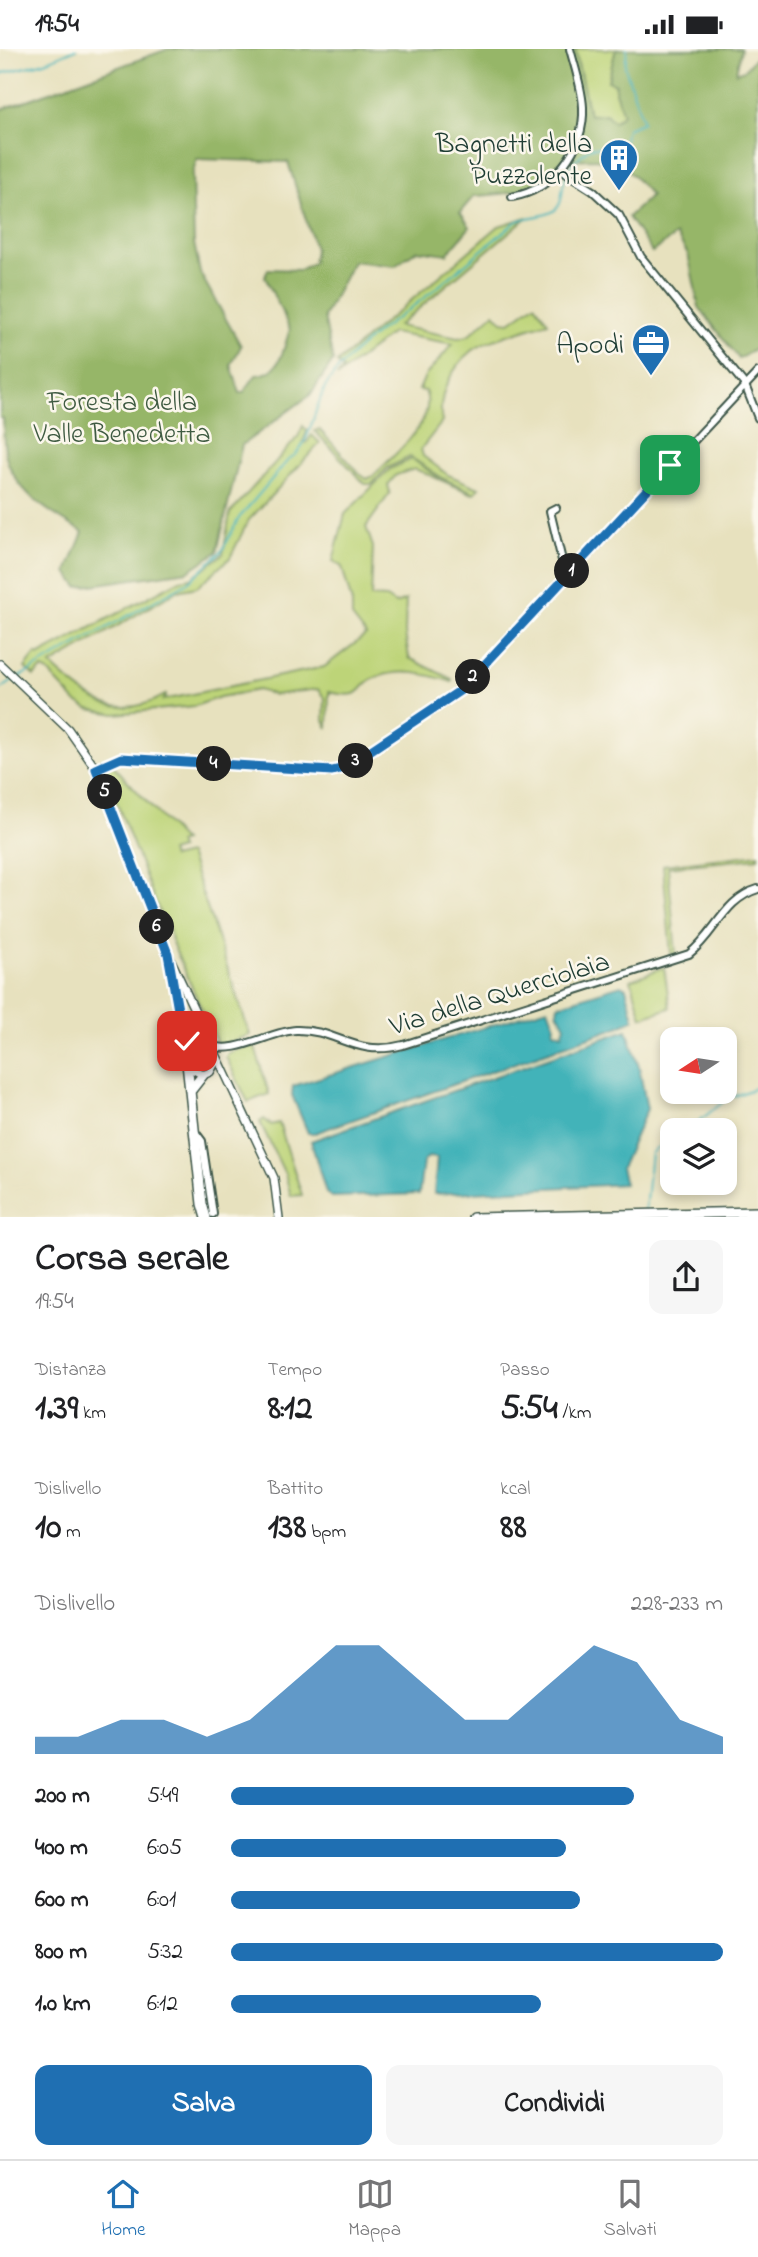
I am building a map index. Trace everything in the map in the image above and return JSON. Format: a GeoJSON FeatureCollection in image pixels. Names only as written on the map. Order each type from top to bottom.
{"type":"FeatureCollection","features":[{"type":"Feature","properties":{"kind":"highway"},"geometry":{"type":"LineString","coordinates":[[187,1063],[192,1089],[202,1204],[200,1217]]}},
{"type":"Feature","properties":{"kind":"highway"},"geometry":{"type":"LineString","coordinates":[[192,1089],[205,1075]]}},
{"type":"Feature","properties":{"kind":"highway"},"geometry":{"type":"LineString","coordinates":[[202,1204],[210,1216]]}},
{"type":"Feature","properties":{"kind":"highway"},"geometry":{"type":"LineString","coordinates":[[473,1217],[758,1212]]}},
{"type":"Feature","properties":{"kind":"highway"},"geometry":{"type":"LineString","coordinates":[[688,1217],[738,1217]]}},
{"type":"Feature","properties":{"kind":"main road"},"geometry":{"type":"LineString","coordinates":[[0,664],[68,729],[96,769],[168,954],[269,1166],[279,1217]]}},
{"type":"Feature","properties":{"kind":"main road"},"geometry":{"type":"LineString","coordinates":[[168,954],[187,1063],[192,1071],[222,1077],[229,1082]]}},
{"type":"Feature","properties":{"kind":"main road"},"geometry":{"type":"LineString","coordinates":[[185,1049],[189,1039],[200,1035],[212,1046],[215,1066],[205,1075]]}},
{"type":"Feature","properties":{"kind":"street"},"geometry":{"type":"LineString","coordinates":[[512,197],[537,191],[560,170],[581,135],[583,106],[570,49]]}},
{"type":"Feature","properties":{"kind":"street"},"geometry":{"type":"LineString","coordinates":[[560,170],[592,190],[619,215],[641,257],[745,385],[758,418]]}},
{"type":"Feature","properties":{"kind":"street"},"geometry":{"type":"LineString","coordinates":[[96,769],[121,758],[332,771],[344,768],[461,690],[758,372]]}},
{"type":"Feature","properties":{"kind":"street"},"geometry":{"type":"LineString","coordinates":[[556,508],[550,511],[566,577]]}},
{"type":"Feature","properties":{"kind":"street","name":"Via della Querciolaia"},"geometry":{"type":"LineString","coordinates":[[212,1046],[226,1049],[297,1030],[314,1032],[377,1051],[403,1045],[689,954],[699,946],[735,899],[758,888]]}},
{"type":"Feature","properties":{"kind":"street"},"geometry":{"type":"LineString","coordinates":[[219,1062],[226,1049]]}},
{"type":"Feature","properties":{"kind":"street"},"geometry":{"type":"LineString","coordinates":[[196,1133],[202,1141],[210,1216]]}},
{"type":"Feature","properties":{"kind":"green space","name":"Foresta della Valle Benedetta"},"geometry":{"type":"Polygon","coordinates":[[[168,49],[575,49],[589,115],[606,114],[614,122],[623,114],[615,92],[616,84],[608,81],[616,49],[741,49],[736,73],[744,70],[758,55],[758,347],[739,359],[699,307],[688,254],[676,235],[652,252],[628,217],[651,196],[630,173],[613,162],[603,160],[562,160],[533,185],[513,192],[474,196],[460,212],[470,227],[447,254],[417,250],[395,266],[353,261],[324,317],[333,361],[310,395],[242,445],[217,552],[188,571],[78,587],[67,572],[83,532],[47,510],[26,492],[17,481],[5,451],[3,418],[0,418],[0,110],[168,49]],[[197,159],[192,175],[194,243],[200,273],[241,346],[231,365],[240,393],[243,393],[256,375],[271,371],[276,366],[290,329],[265,277],[268,269],[299,270],[313,263],[315,249],[288,162],[197,159]]]}},
{"type":"Feature","properties":{"kind":"green space"},"geometry":{"type":"Polygon","coordinates":[[[575,49],[616,49],[608,81],[616,84],[615,92],[623,114],[614,123],[589,115],[575,49]]]}},
{"type":"Feature","properties":{"kind":"green space"},"geometry":{"type":"Polygon","coordinates":[[[527,217],[398,326],[458,338],[468,336],[494,313],[502,321],[510,322],[535,304],[548,322],[478,347],[464,358],[447,383],[442,402],[442,422],[421,449],[423,456],[448,475],[479,488],[475,493],[444,479],[410,457],[387,468],[372,484],[365,484],[315,431],[319,429],[361,475],[367,479],[373,476],[401,449],[419,426],[428,402],[425,391],[419,390],[425,376],[453,344],[392,333],[337,377],[343,369],[337,363],[499,226],[527,217]]]}},
{"type":"Feature","properties":{"kind":"green space"},"geometry":{"type":"Polygon","coordinates":[[[303,426],[307,431],[303,442],[306,443],[312,435],[320,443],[248,521],[230,558],[197,587],[177,591],[51,665],[91,697],[118,707],[149,703],[167,694],[163,700],[324,667],[366,635],[352,617],[352,603],[342,567],[333,561],[345,514],[390,469],[412,459],[442,480],[473,494],[415,469],[396,475],[388,485],[390,493],[366,527],[373,547],[371,597],[386,598],[395,604],[406,600],[405,633],[409,658],[452,679],[452,682],[424,675],[396,673],[370,680],[360,691],[350,695],[329,692],[328,728],[324,720],[325,698],[318,689],[274,695],[258,690],[220,697],[195,706],[115,714],[89,709],[76,702],[47,671],[42,669],[34,676],[25,668],[36,654],[38,656],[180,580],[191,578],[223,554],[230,513],[298,437],[303,426]]]}},
{"type":"Feature","properties":{"kind":"green space"},"geometry":{"type":"Polygon","coordinates":[[[112,764],[183,841],[178,843],[180,849],[170,852],[172,858],[189,854],[250,1035],[220,1045],[217,1043],[173,945],[166,919],[161,916],[104,770],[104,766],[112,764]]]}},
{"type":"Feature","properties":{"kind":"green space"},"geometry":{"type":"Polygon","coordinates":[[[758,854],[758,858],[668,867],[676,954],[671,954],[663,865],[758,854]]]}},
{"type":"Feature","properties":{"kind":"green space"},"geometry":{"type":"Polygon","coordinates":[[[664,967],[670,1008],[642,1017],[631,980],[664,967]]]}},
{"type":"Feature","properties":{"kind":"green space"},"geometry":{"type":"Polygon","coordinates":[[[198,1038],[206,1044],[211,1055],[210,1069],[203,1072],[192,1066],[189,1047],[198,1038]]]}},
{"type":"Feature","properties":{"kind":"green space"},"geometry":{"type":"Polygon","coordinates":[[[254,1044],[269,1094],[248,1102],[226,1057],[228,1053],[254,1044]]]}},
{"type":"Feature","properties":{"kind":"green space"},"geometry":{"type":"Polygon","coordinates":[[[264,1119],[271,1125],[279,1123],[302,1195],[291,1196],[285,1174],[260,1122],[264,1119]]]}},
{"type":"Feature","properties":{"kind":"water"},"geometry":{"type":"Polygon","coordinates":[[[621,985],[626,988],[634,1019],[618,1027],[315,1133],[308,1133],[292,1095],[293,1086],[548,1008],[554,1024],[553,1031],[562,1034],[565,1026],[557,1011],[558,1005],[621,985]]]}},
{"type":"Feature","properties":{"kind":"water"},"geometry":{"type":"Polygon","coordinates":[[[627,1030],[639,1067],[647,1109],[621,1168],[625,1184],[434,1194],[437,1158],[428,1157],[423,1162],[419,1194],[332,1197],[326,1193],[311,1141],[627,1030]]]}},
{"type":"Feature","properties":{"kind":"waterway"},"geometry":{"type":"LineString","coordinates":[[0,74],[45,62],[76,49]]}},
{"type":"Feature","properties":{"kind":"waterway"},"geometry":{"type":"LineString","coordinates":[[568,171],[573,162],[591,147],[623,147],[627,129],[643,122],[625,67],[627,49]]}},
{"type":"Feature","properties":{"kind":"waterway"},"geometry":{"type":"LineString","coordinates":[[19,677],[188,582],[222,551],[239,518],[302,446],[324,390],[345,362],[517,221],[555,210],[561,200],[566,176]]}},
{"type":"Feature","properties":{"kind":"waterway"},"geometry":{"type":"LineString","coordinates":[[0,690],[14,680]]}},
{"type":"Feature","properties":{"kind":"waterway"},"geometry":{"type":"LineString","coordinates":[[703,1118],[727,1099],[758,1087]]}},
{"type":"Feature","properties":{"kind":"waterway"},"geometry":{"type":"LineString","coordinates":[[645,1210],[651,1153],[660,1147]]}},
{"type":"Feature","properties":{"kind":"place","name":"Bagnetti della Puzzolente"},"geometry":{"type":"Point","coordinates":[619,192]}},
{"type":"Feature","properties":{"kind":"place","name":"Apodi"},"geometry":{"type":"Point","coordinates":[651,377]}},
{"type":"Feature","properties":{"kind":"route"},"geometry":{"type":"LineString","coordinates":[[187,1041],[185,1049],[168,954],[96,769],[121,758],[332,771],[344,768],[461,690],[670,465]]}}]}
